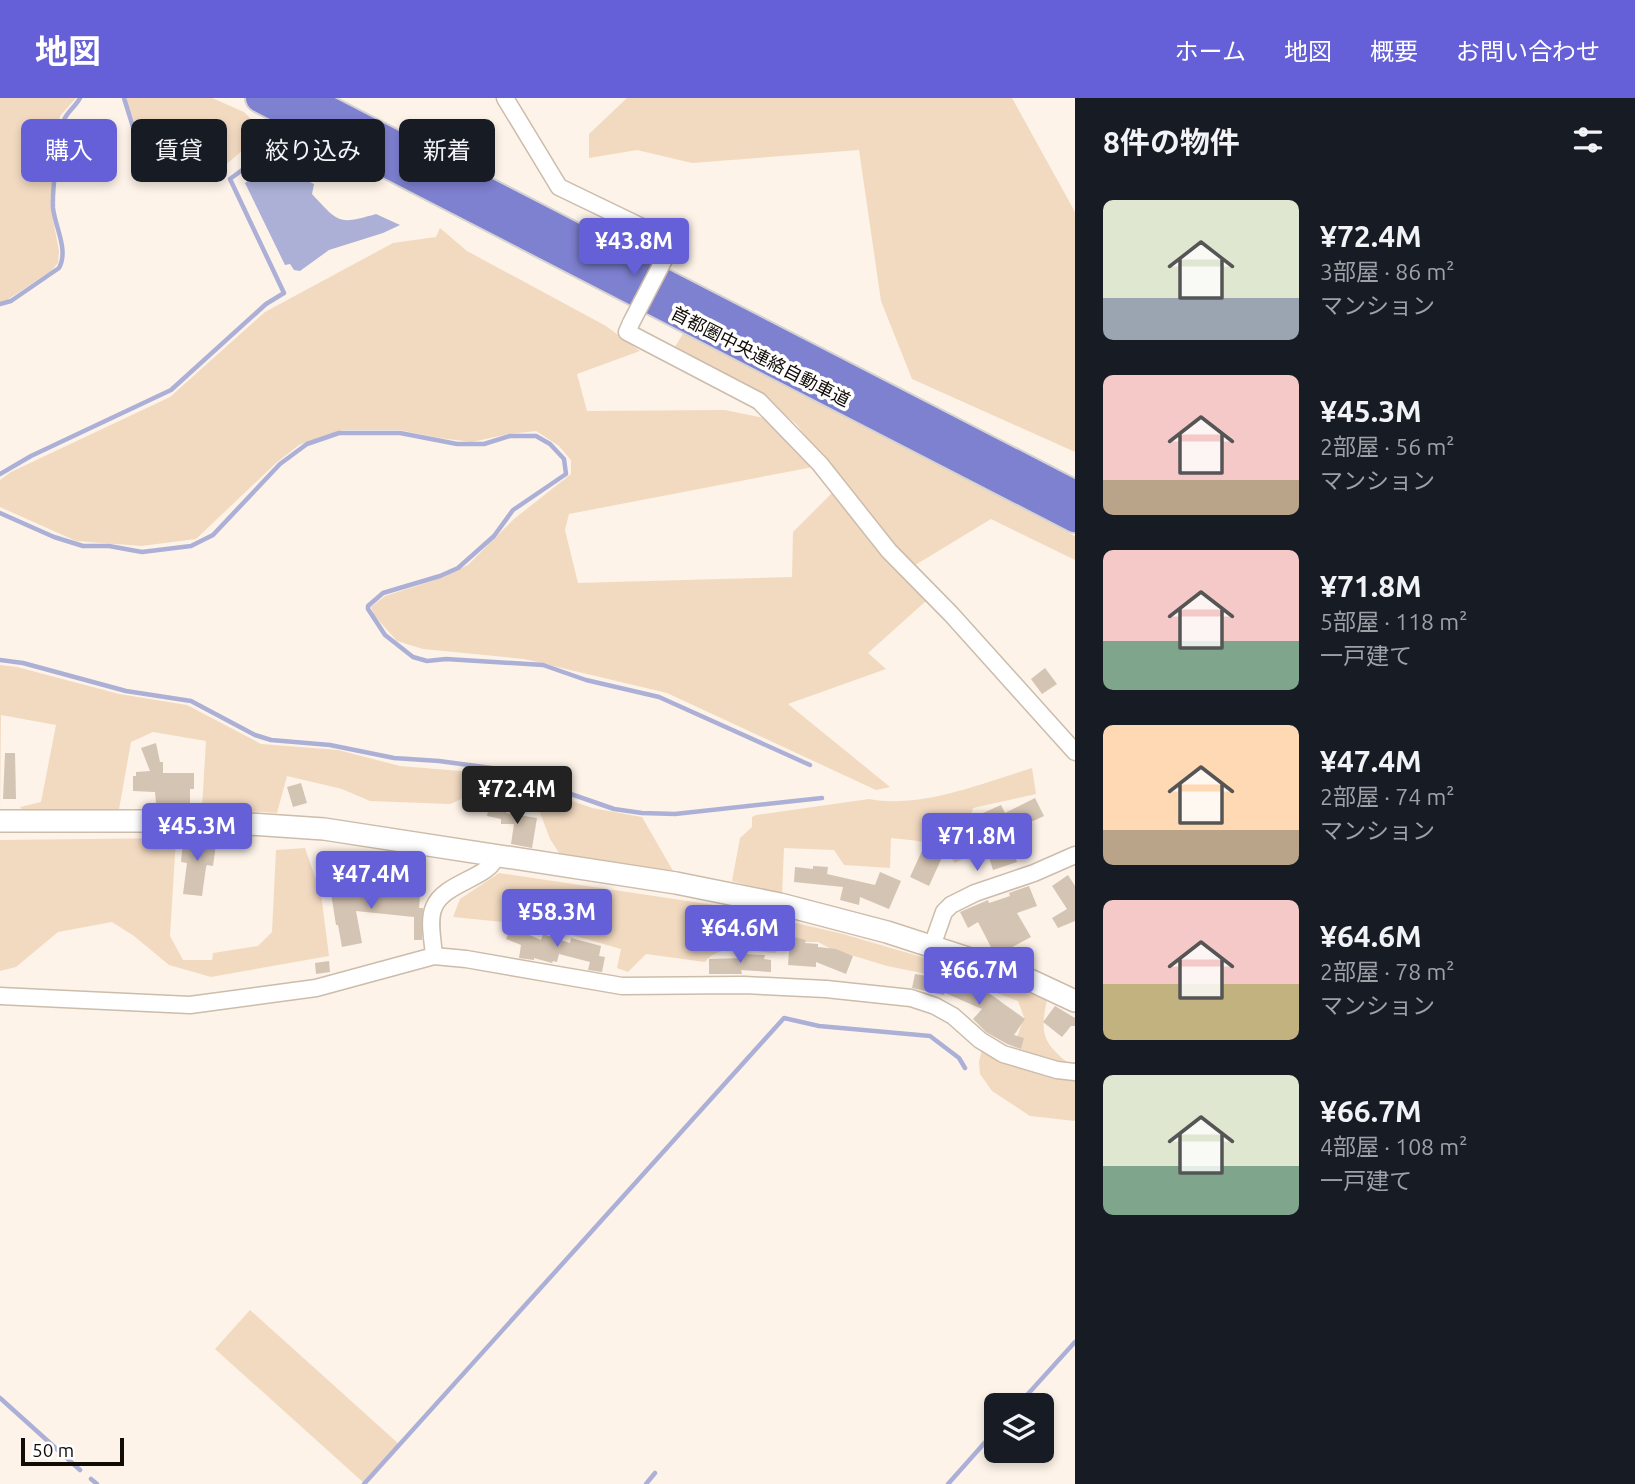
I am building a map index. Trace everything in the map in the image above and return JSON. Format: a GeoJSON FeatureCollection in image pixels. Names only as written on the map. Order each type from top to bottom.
{"type":"FeatureCollection","features":[{"type":"Feature","properties":{"kind":"highway","name":"首都圏中央連絡自動車道"},"geometry":{"type":"LineString","coordinates":[[260,98],[1075,518]]}},
{"type":"Feature","properties":{"kind":"highway","name":"首都圏中央連絡自動車道"},"geometry":{"type":"LineString","coordinates":[[304,98],[1075,495]]}},
{"type":"Feature","properties":{"kind":"street"},"geometry":{"type":"LineString","coordinates":[[505,98],[559,187],[673,242],[627,332],[759,401],[787,427],[890,551],[1075,751]]}},
{"type":"Feature","properties":{"kind":"street"},"geometry":{"type":"LineString","coordinates":[[0,821],[204,821],[324,829],[725,892],[819,913],[932,946],[1017,974],[1075,1001]]}},
{"type":"Feature","properties":{"kind":"street"},"geometry":{"type":"LineString","coordinates":[[932,946],[944,912],[951,905],[975,893],[1034,873],[1075,855]]}},
{"type":"Feature","properties":{"kind":"street"},"geometry":{"type":"LineString","coordinates":[[434,956],[432,917],[439,897],[492,865],[496,856]]}},
{"type":"Feature","properties":{"kind":"street"},"geometry":{"type":"LineString","coordinates":[[0,996],[190,1005],[316,988],[434,956],[489,962],[622,986],[744,985],[826,989],[911,998],[935,1006],[953,1016],[980,1040],[1003,1054],[1057,1070],[1075,1072]]}},
{"type":"Feature","properties":{"kind":"shaded area"},"geometry":{"type":"Polygon","coordinates":[[[0,98],[76,98],[60,119],[21,119],[21,182],[54,182],[51,209],[59,251],[58,263],[51,271],[0,302],[0,98]]]}},
{"type":"Feature","properties":{"kind":"shaded area"},"geometry":{"type":"Polygon","coordinates":[[[125,98],[212,98],[244,112],[251,119],[241,119],[241,152],[227,164],[227,119],[133,119],[125,98]]]}},
{"type":"Feature","properties":{"kind":"shaded area"},"geometry":{"type":"Polygon","coordinates":[[[627,98],[1012,98],[1075,212],[1075,452],[912,379],[881,301],[859,150],[692,163],[637,150],[589,158],[589,134],[627,98]]]}},
{"type":"Feature","properties":{"kind":"shaded area"},"geometry":{"type":"Polygon","coordinates":[[[440,228],[467,251],[606,326],[640,351],[577,374],[587,411],[725,410],[774,420],[813,467],[569,514],[565,530],[578,583],[792,577],[793,532],[833,492],[926,601],[868,653],[886,669],[788,704],[890,787],[876,790],[667,693],[524,659],[423,649],[397,641],[374,615],[371,607],[385,596],[435,580],[468,565],[514,519],[571,474],[571,460],[559,446],[536,431],[472,442],[400,430],[343,430],[299,445],[276,463],[196,539],[141,546],[76,541],[0,507],[0,480],[11,472],[170,397],[265,312],[393,243],[436,237],[440,228]]]}},
{"type":"Feature","properties":{"kind":"shaded area"},"geometry":{"type":"Polygon","coordinates":[[[685,330],[1075,536],[1075,560],[991,519],[912,567],[796,424],[768,401],[675,347],[685,330]]]}},
{"type":"Feature","properties":{"kind":"shaded area"},"geometry":{"type":"Polygon","coordinates":[[[0,665],[119,694],[187,705],[261,744],[338,750],[400,766],[497,774],[592,808],[642,817],[676,876],[563,859],[550,839],[539,810],[476,793],[450,804],[370,801],[342,789],[287,776],[277,813],[202,808],[206,741],[153,732],[131,742],[118,815],[25,815],[20,807],[41,802],[56,725],[1,715],[0,813],[0,665]]]}},
{"type":"Feature","properties":{"kind":"shaded area"},"geometry":{"type":"Polygon","coordinates":[[[1032,768],[1036,794],[973,808],[969,821],[970,855],[955,863],[949,855],[935,846],[891,838],[890,868],[844,865],[834,850],[784,848],[782,895],[732,881],[740,838],[752,827],[752,817],[756,815],[869,799],[889,801],[930,798],[1032,768]]]}},
{"type":"Feature","properties":{"kind":"shaded area"},"geometry":{"type":"Polygon","coordinates":[[[176,838],[170,936],[183,960],[212,960],[213,953],[258,946],[272,932],[276,850],[305,848],[321,894],[329,956],[211,977],[169,965],[112,922],[58,932],[16,967],[0,971],[0,840],[176,838]]]}},
{"type":"Feature","properties":{"kind":"shaded area"},"geometry":{"type":"Polygon","coordinates":[[[499,873],[728,907],[843,934],[956,967],[1047,1000],[1045,1036],[1053,1049],[1068,1063],[1048,1061],[1014,1046],[1024,1017],[1018,1001],[940,972],[932,975],[887,966],[831,949],[818,942],[781,942],[776,953],[728,950],[711,956],[705,962],[646,954],[628,972],[617,968],[621,949],[541,926],[453,917],[460,899],[499,873]]]}},
{"type":"Feature","properties":{"kind":"shaded area"},"geometry":{"type":"Polygon","coordinates":[[[982,1049],[1075,1078],[1075,1121],[1030,1116],[992,1091],[980,1074],[982,1049]]]}},
{"type":"Feature","properties":{"kind":"shaded area"},"geometry":{"type":"Polygon","coordinates":[[[250,1310],[400,1445],[365,1484],[215,1349],[250,1310]]]}},
{"type":"Feature","properties":{"kind":"water"},"geometry":{"type":"Polygon","coordinates":[[[310,182],[314,184],[312,194],[340,219],[354,220],[376,214],[400,225],[329,250],[300,271],[294,270],[290,264],[285,265],[245,183],[310,182]]]}},
{"type":"Feature","properties":{"kind":"building"},"geometry":{"type":"Polygon","coordinates":[[[1045,668],[1057,684],[1042,694],[1031,679],[1045,668]]]}},
{"type":"Feature","properties":{"kind":"building"},"geometry":{"type":"Polygon","coordinates":[[[156,743],[160,762],[163,762],[163,773],[194,773],[194,789],[190,789],[190,803],[156,803],[155,792],[133,791],[133,776],[136,776],[136,772],[150,771],[141,748],[156,743]]]}},
{"type":"Feature","properties":{"kind":"building"},"geometry":{"type":"Polygon","coordinates":[[[5,753],[15,753],[16,799],[3,799],[5,753]]]}},
{"type":"Feature","properties":{"kind":"building"},"geometry":{"type":"Polygon","coordinates":[[[301,783],[307,803],[293,807],[287,787],[301,783]]]}},
{"type":"Feature","properties":{"kind":"building"},"geometry":{"type":"Polygon","coordinates":[[[1035,798],[1044,816],[1013,830],[1010,827],[1021,857],[1016,859],[1017,862],[993,870],[987,851],[999,848],[983,813],[1001,805],[1005,813],[1035,798]]]}},
{"type":"Feature","properties":{"kind":"building"},"geometry":{"type":"Polygon","coordinates":[[[489,806],[507,809],[506,813],[537,818],[532,848],[511,844],[514,824],[501,824],[501,819],[487,816],[489,806]]]}},
{"type":"Feature","properties":{"kind":"building"},"geometry":{"type":"Polygon","coordinates":[[[198,834],[211,835],[211,843],[216,844],[213,866],[206,867],[202,896],[183,894],[187,863],[181,862],[183,842],[198,842],[198,834]]]}},
{"type":"Feature","properties":{"kind":"building"},"geometry":{"type":"Polygon","coordinates":[[[926,842],[945,851],[929,886],[910,877],[926,842]]]}},
{"type":"Feature","properties":{"kind":"building"},"geometry":{"type":"Polygon","coordinates":[[[813,866],[828,867],[827,874],[875,885],[880,872],[901,881],[889,909],[860,897],[859,905],[840,900],[843,887],[794,882],[795,867],[813,869],[813,866]]]}},
{"type":"Feature","properties":{"kind":"building"},"geometry":{"type":"Polygon","coordinates":[[[1068,875],[1075,886],[1075,921],[1058,928],[1052,918],[1067,909],[1052,886],[1068,875]]]}},
{"type":"Feature","properties":{"kind":"building"},"geometry":{"type":"Polygon","coordinates":[[[352,885],[353,893],[420,897],[419,908],[423,908],[422,940],[414,940],[414,917],[356,911],[362,943],[342,947],[330,887],[352,885]]]}},
{"type":"Feature","properties":{"kind":"building"},"geometry":{"type":"Polygon","coordinates":[[[1029,886],[1037,906],[1017,913],[1031,937],[999,954],[994,953],[978,922],[968,928],[960,912],[988,900],[989,903],[1010,896],[1009,893],[1029,886]]]}},
{"type":"Feature","properties":{"kind":"building"},"geometry":{"type":"Polygon","coordinates":[[[511,927],[541,940],[543,934],[570,943],[571,938],[601,946],[599,956],[605,957],[602,972],[588,970],[590,962],[559,954],[557,962],[552,963],[534,958],[519,958],[521,945],[506,939],[511,927]]]}},
{"type":"Feature","properties":{"kind":"building"},"geometry":{"type":"Polygon","coordinates":[[[790,936],[806,940],[805,943],[818,944],[818,947],[836,949],[853,956],[846,974],[816,962],[816,967],[788,965],[790,936]]]}},
{"type":"Feature","properties":{"kind":"building"},"geometry":{"type":"Polygon","coordinates":[[[744,954],[765,955],[764,959],[771,960],[771,972],[741,970],[742,974],[709,974],[709,959],[744,958],[744,954]]]}},
{"type":"Feature","properties":{"kind":"building"},"geometry":{"type":"Polygon","coordinates":[[[329,961],[330,972],[316,974],[315,963],[329,961]]]}},
{"type":"Feature","properties":{"kind":"building"},"geometry":{"type":"Polygon","coordinates":[[[915,974],[956,981],[986,991],[1025,1019],[1014,1035],[1024,1038],[1021,1049],[986,1032],[973,1019],[982,1009],[945,993],[944,995],[912,988],[915,974]]]}},
{"type":"Feature","properties":{"kind":"building"},"geometry":{"type":"Polygon","coordinates":[[[1055,1006],[1075,1018],[1075,1026],[1071,1026],[1062,1037],[1043,1022],[1055,1006]]]}},
{"type":"Feature","properties":{"kind":"waterway"},"geometry":{"type":"LineString","coordinates":[[0,304],[11,301],[59,268],[62,261],[62,246],[53,208],[53,190],[64,120],[80,98]]}},
{"type":"Feature","properties":{"kind":"waterway"},"geometry":{"type":"LineString","coordinates":[[124,98],[131,120]]}},
{"type":"Feature","properties":{"kind":"waterway"},"geometry":{"type":"LineString","coordinates":[[0,474],[31,456],[171,390],[266,304],[284,293],[230,179],[241,171]]}},
{"type":"Feature","properties":{"kind":"waterway"},"geometry":{"type":"LineString","coordinates":[[0,513],[54,537],[83,546],[109,546],[142,552],[191,546],[213,535],[280,464],[307,444],[339,433],[400,433],[457,444],[484,444],[510,436],[536,436],[550,444],[564,459],[566,474],[513,510],[494,536],[458,568],[383,593],[368,606],[385,635],[413,657],[427,661],[446,659],[543,665],[586,680],[659,697],[810,765]]}},
{"type":"Feature","properties":{"kind":"waterway"},"geometry":{"type":"LineString","coordinates":[[0,660],[23,663],[126,691],[191,701],[255,735],[271,740],[330,745],[394,758],[499,769],[614,809],[675,814],[822,798]]}},
{"type":"Feature","properties":{"kind":"waterway"},"geometry":{"type":"LineString","coordinates":[[364,1484],[784,1018],[819,1026],[930,1036],[959,1058],[965,1068]]}},
{"type":"Feature","properties":{"kind":"waterway"},"geometry":{"type":"LineString","coordinates":[[1029,1393],[1075,1342]]}},
{"type":"Feature","properties":{"kind":"waterway"},"geometry":{"type":"LineString","coordinates":[[0,1398],[80,1470]]}},
{"type":"Feature","properties":{"kind":"waterway"},"geometry":{"type":"LineString","coordinates":[[948,1484],[984,1444]]}},
{"type":"Feature","properties":{"kind":"waterway"},"geometry":{"type":"LineString","coordinates":[[646,1484],[655,1473]]}},
{"type":"Feature","properties":{"kind":"waterway"},"geometry":{"type":"LineString","coordinates":[[91,1479],[97,1484]]}}]}
